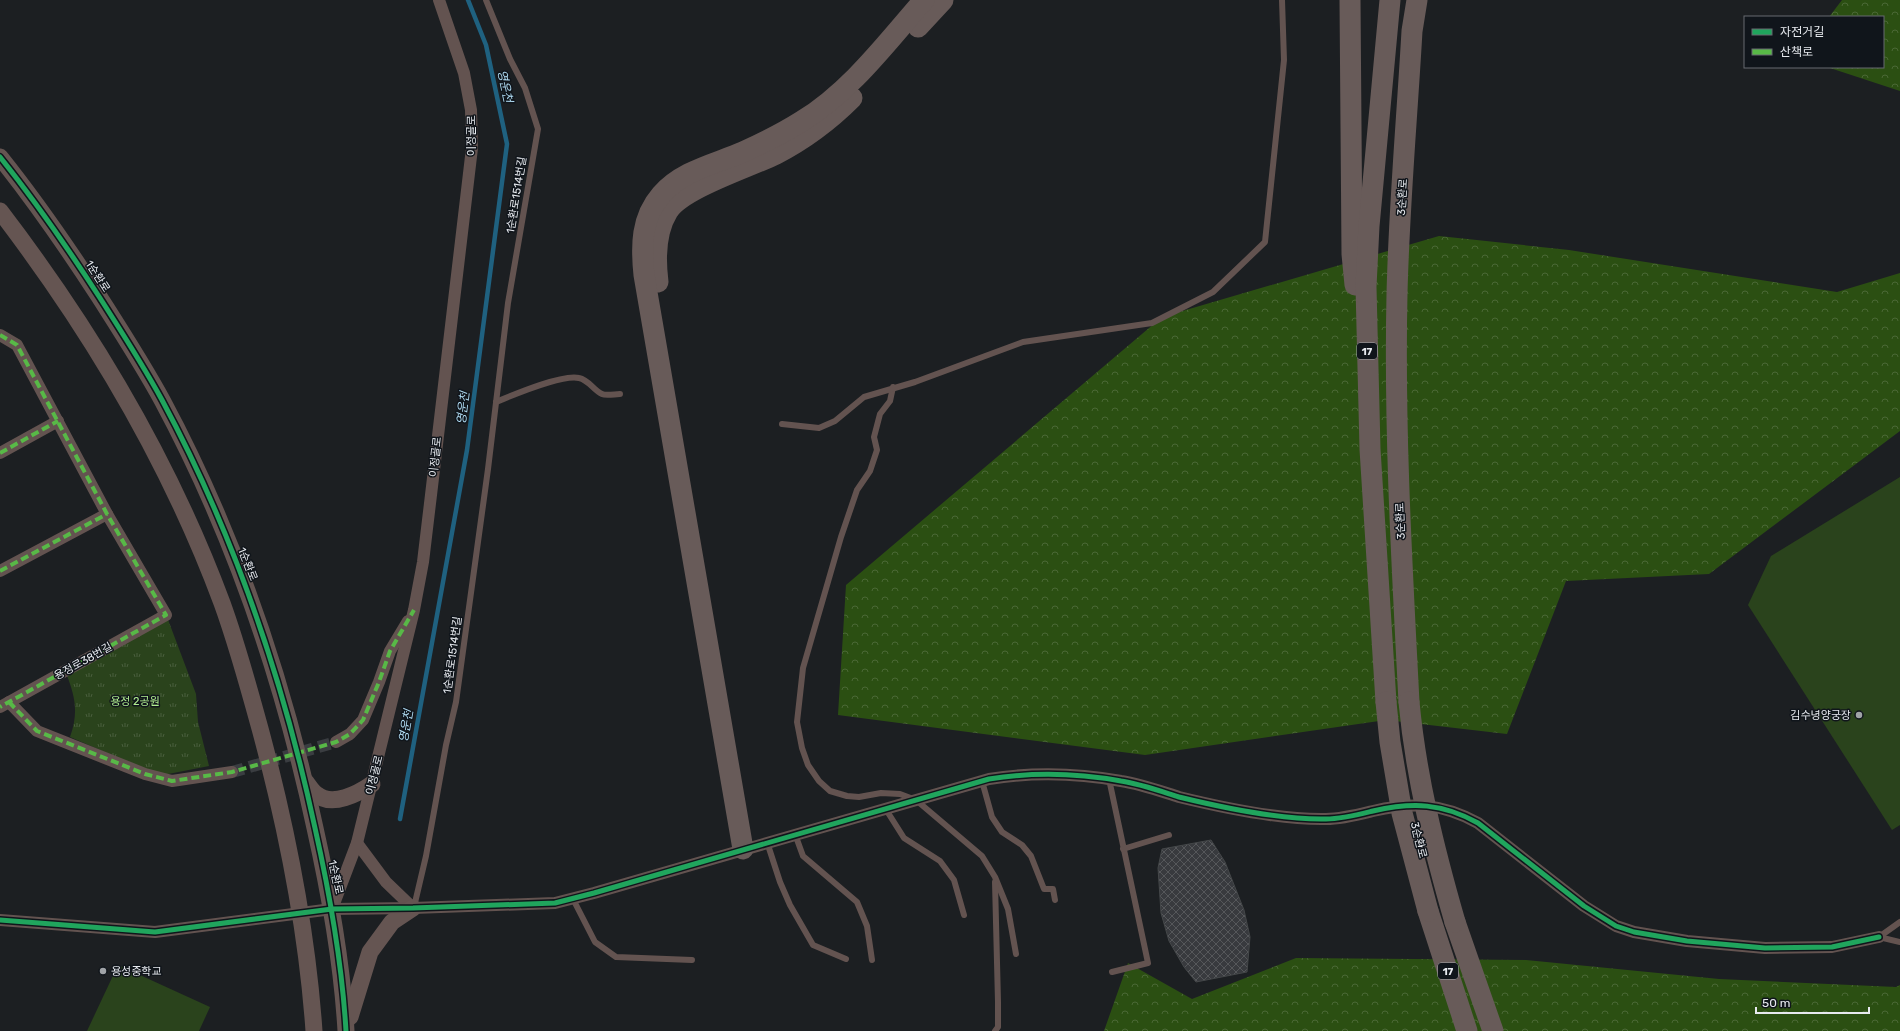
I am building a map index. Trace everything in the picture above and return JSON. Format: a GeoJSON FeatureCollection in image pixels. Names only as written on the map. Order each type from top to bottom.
{"type":"FeatureCollection","features":[{"type":"Feature","properties":{"kind":"highway"},"geometry":{"type":"LineString","coordinates":[[754,846],[644,275],[642,252],[643,234],[649,213],[660,195],[670,185],[683,176],[750,148],[803,120],[830,100],[859,73],[924,0]]}},
{"type":"Feature","properties":{"kind":"highway"},"geometry":{"type":"LineString","coordinates":[[754,846],[667,338],[656,261],[660,229],[669,209],[684,196],[776,154],[813,133],[845,105],[943,0]]}},
{"type":"Feature","properties":{"kind":"highway"},"geometry":{"type":"LineString","coordinates":[[1350,0],[1352,254],[1369,428]]}},
{"type":"Feature","properties":{"kind":"highway","name":"3순환로"},"geometry":{"type":"LineString","coordinates":[[1390,0],[1368,233],[1366,288],[1369,428],[1375,552],[1386,702],[1390,742],[1402,813],[1428,911],[1468,1031]]}},
{"type":"Feature","properties":{"kind":"highway","name":"3순환로"},"geometry":{"type":"LineString","coordinates":[[1417,0],[1412,31],[1398,262],[1396,337],[1398,482],[1409,702],[1413,742],[1424,805],[1455,922],[1493,1031]]}},
{"type":"Feature","properties":{"kind":"street","name":"이정골로"},"geometry":{"type":"LineString","coordinates":[[332,909],[357,843],[414,610],[431,495],[445,364],[472,148],[471,110],[464,73],[439,0]]}},
{"type":"Feature","properties":{"kind":"street","name":"1순환로"},"geometry":{"type":"LineString","coordinates":[[0,157],[73,256],[119,328],[162,400],[194,464],[253,604],[282,694],[306,782],[332,909],[343,979],[346,1031]]}},
{"type":"Feature","properties":{"kind":"street"},"geometry":{"type":"LineString","coordinates":[[0,212],[39,262],[88,335],[167,478],[222,603],[244,670],[279,800],[298,892],[308,958],[314,1031]]}},
{"type":"Feature","properties":{"kind":"street"},"geometry":{"type":"LineString","coordinates":[[0,335],[17,345],[107,514],[0,571]]}},
{"type":"Feature","properties":{"kind":"street"},"geometry":{"type":"LineString","coordinates":[[0,452],[58,421]]}},
{"type":"Feature","properties":{"kind":"street","name":"용정로38번길"},"geometry":{"type":"LineString","coordinates":[[5,704],[166,615],[107,514]]}},
{"type":"Feature","properties":{"kind":"street"},"geometry":{"type":"LineString","coordinates":[[336,742],[350,734],[363,720],[390,651],[414,610]]}},
{"type":"Feature","properties":{"kind":"street"},"geometry":{"type":"LineString","coordinates":[[5,704],[37,731],[145,774],[172,781],[232,772]]}},
{"type":"Feature","properties":{"kind":"street"},"geometry":{"type":"LineString","coordinates":[[0,920],[155,932],[332,909],[554,903],[573,899],[982,781],[1006,776],[1052,774],[1109,779],[1218,805],[1273,815],[1305,818],[1327,819],[1346,817],[1405,806],[1433,806],[1446,809],[1462,814],[1478,823],[1599,917],[1616,926],[1634,932],[1687,941],[1766,948],[1832,947],[1879,937]]}},
{"type":"Feature","properties":{"kind":"street"},"geometry":{"type":"LineString","coordinates":[[306,782],[317,796],[329,799],[344,799],[361,792],[372,784]]}},
{"type":"Feature","properties":{"kind":"street"},"geometry":{"type":"LineString","coordinates":[[357,843],[386,882],[413,908]]}},
{"type":"Feature","properties":{"kind":"street"},"geometry":{"type":"LineString","coordinates":[[346,1031],[370,952],[392,922],[413,908]]}},
{"type":"Feature","properties":{"kind":"lane","name":"1순환로1514번길"},"geometry":{"type":"LineString","coordinates":[[413,908],[426,856],[446,745],[456,702],[508,303],[538,129],[525,88],[486,0]]}},
{"type":"Feature","properties":{"kind":"lane"},"geometry":{"type":"LineString","coordinates":[[782,424],[819,428],[835,421],[864,397],[893,387],[915,382],[1023,342],[1152,323],[1213,292],[1265,242],[1284,60],[1282,0]]}},
{"type":"Feature","properties":{"kind":"lane"},"geometry":{"type":"LineString","coordinates":[[496,402],[525,390],[566,378],[578,377],[586,380],[601,394],[620,394]]}},
{"type":"Feature","properties":{"kind":"lane"},"geometry":{"type":"LineString","coordinates":[[893,387],[890,401],[880,414],[874,437],[877,450],[870,471],[857,490],[841,537],[804,668],[797,722],[808,765],[819,781],[830,791],[847,796],[859,797],[881,793],[900,794],[916,800],[982,856],[995,877],[1008,909],[1016,954]]}},
{"type":"Feature","properties":{"kind":"lane"},"geometry":{"type":"LineString","coordinates":[[1109,779],[1148,963],[1112,972]]}},
{"type":"Feature","properties":{"kind":"lane"},"geometry":{"type":"LineString","coordinates":[[982,781],[992,817],[1002,832],[1022,845],[1030,856],[1044,889],[1053,889],[1055,900]]}},
{"type":"Feature","properties":{"kind":"lane"},"geometry":{"type":"LineString","coordinates":[[885,808],[904,838],[940,861],[954,880],[964,915]]}},
{"type":"Feature","properties":{"kind":"lane"},"geometry":{"type":"LineString","coordinates":[[795,834],[803,856],[857,902],[866,926],[872,960]]}},
{"type":"Feature","properties":{"kind":"lane"},"geometry":{"type":"LineString","coordinates":[[1123,849],[1169,835]]}},
{"type":"Feature","properties":{"kind":"lane"},"geometry":{"type":"LineString","coordinates":[[754,846],[780,882],[790,905],[813,945],[846,959]]}},
{"type":"Feature","properties":{"kind":"lane"},"geometry":{"type":"LineString","coordinates":[[995,877],[998,1002],[998,1027],[995,1031]]}},
{"type":"Feature","properties":{"kind":"lane"},"geometry":{"type":"LineString","coordinates":[[573,899],[595,942],[616,957],[692,960]]}},
{"type":"Feature","properties":{"kind":"lane"},"geometry":{"type":"LineString","coordinates":[[1879,937],[1900,922]]}},
{"type":"Feature","properties":{"kind":"lane"},"geometry":{"type":"LineString","coordinates":[[1879,937],[1900,942]]}},
{"type":"Feature","properties":{"kind":"green space"},"geometry":{"type":"Polygon","coordinates":[[[1842,0],[1900,0],[1900,91],[1830,68],[1884,68],[1884,16],[1830,16],[1842,0]]]}},
{"type":"Feature","properties":{"kind":"green space"},"geometry":{"type":"Polygon","coordinates":[[[1439,236],[1569,250],[1837,292],[1900,273],[1900,431],[1709,574],[1566,581],[1507,734],[1386,720],[1145,755],[838,715],[846,585],[1162,317],[1439,236]]]}},
{"type":"Feature","properties":{"kind":"green space","name":"김수녕양궁장"},"geometry":{"type":"Polygon","coordinates":[[[1900,477],[1900,825],[1892,830],[1748,605],[1771,556],[1900,477]]]}},
{"type":"Feature","properties":{"kind":"green space","name":"용정 2공원"},"geometry":{"type":"Polygon","coordinates":[[[167,617],[196,694],[198,722],[209,766],[163,775],[147,770],[70,737],[73,728],[75,704],[72,689],[66,673],[167,617]]]}},
{"type":"Feature","properties":{"kind":"green space"},"geometry":{"type":"Polygon","coordinates":[[[1296,958],[1526,960],[1719,979],[1896,987],[1900,985],[1900,1031],[1104,1031],[1128,963],[1192,999],[1296,958]]]}},
{"type":"Feature","properties":{"kind":"green space"},"geometry":{"type":"Polygon","coordinates":[[[118,965],[210,1007],[199,1031],[87,1031],[118,965]]]}},
{"type":"Feature","properties":{"kind":"building"},"geometry":{"type":"Polygon","coordinates":[[[1211,840],[1225,862],[1244,910],[1250,937],[1247,972],[1196,982],[1184,967],[1169,941],[1161,913],[1158,868],[1162,849],[1211,840]]]}},
{"type":"Feature","properties":{"kind":"waterway","name":"영운천"},"geometry":{"type":"LineString","coordinates":[[400,819],[467,450],[507,144],[486,45],[468,0]]}},
{"type":"Feature","properties":{"kind":"tunnel"},"geometry":{"type":"LineString","coordinates":[[232,772],[336,742]]}},
{"type":"Feature","properties":{"kind":"marked path"},"geometry":{"type":"LineString","coordinates":[[0,335],[17,345],[107,514],[166,615],[0,707]]}},
{"type":"Feature","properties":{"kind":"marked path"},"geometry":{"type":"LineString","coordinates":[[0,453],[58,421]]}},
{"type":"Feature","properties":{"kind":"marked path"},"geometry":{"type":"LineString","coordinates":[[0,571],[107,514]]}},
{"type":"Feature","properties":{"kind":"marked path"},"geometry":{"type":"LineString","coordinates":[[9,702],[37,731],[145,774],[172,781],[232,772],[336,742],[350,734],[363,720],[390,651],[414,610]]}},
{"type":"Feature","properties":{"kind":"cycle path"},"geometry":{"type":"LineString","coordinates":[[0,157],[64,244],[132,348],[162,400],[188,451],[212,502],[234,555],[272,662],[302,772],[330,903],[342,980],[346,1031]]}},
{"type":"Feature","properties":{"kind":"cycle path"},"geometry":{"type":"LineString","coordinates":[[0,920],[155,932],[332,909],[555,903],[989,779],[1022,775],[1055,774],[1088,776],[1128,782],[1179,797],[1214,805],[1290,818],[1338,818],[1401,806],[1427,806],[1452,811],[1478,823],[1584,906],[1616,926],[1634,932],[1687,941],[1765,948],[1832,947],[1879,937]]}},
{"type":"Feature","properties":{"kind":"place","name":"김수녕양궁장"},"geometry":{"type":"Point","coordinates":[1859,715]}},
{"type":"Feature","properties":{"kind":"place","name":"용성중학교"},"geometry":{"type":"Point","coordinates":[103,971]}}]}
